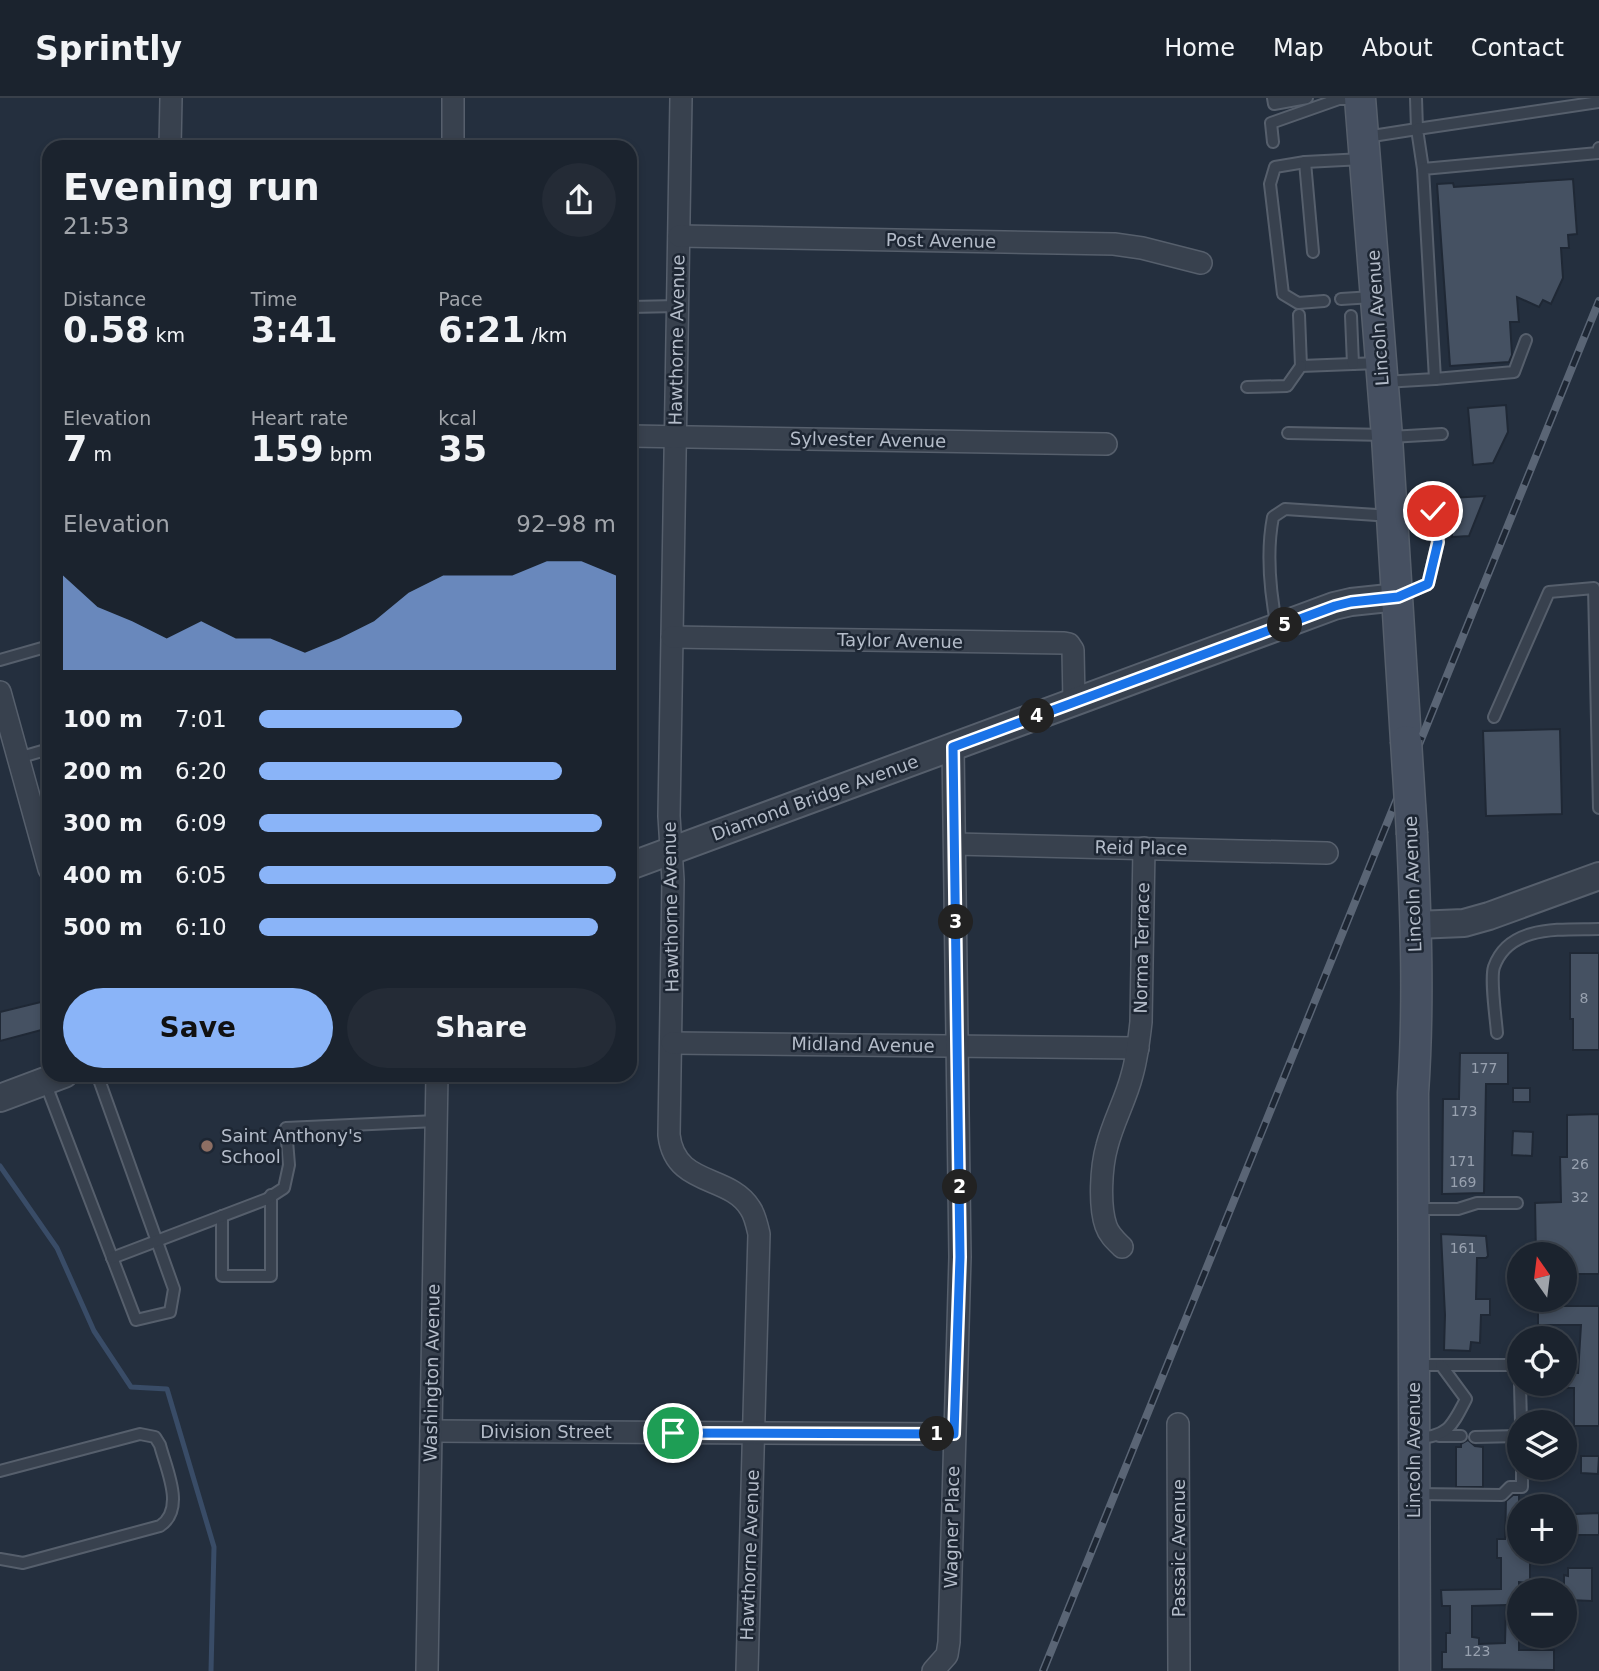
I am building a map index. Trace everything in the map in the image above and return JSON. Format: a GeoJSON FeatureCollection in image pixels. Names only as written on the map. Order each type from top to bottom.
{"type":"FeatureCollection","features":[{"type":"Feature","properties":{"kind":"main road","name":"Lincoln Avenue"},"geometry":{"type":"LineString","coordinates":[[1360,99],[1377,297],[1373,370],[1387,436],[1416,925],[1417,1034],[1413,1093],[1413,1209],[1427,1365],[1426,1437],[1414,1494],[1415,1671]]}},
{"type":"Feature","properties":{"kind":"street"},"geometry":{"type":"LineString","coordinates":[[170,140],[171,98]]}},
{"type":"Feature","properties":{"kind":"street"},"geometry":{"type":"LineString","coordinates":[[453,98],[453,140]]}},
{"type":"Feature","properties":{"kind":"street","name":"Hawthorne Avenue"},"geometry":{"type":"LineString","coordinates":[[681,98],[669,816],[672,850],[670,1148],[675,1159],[684,1168],[740,1197],[750,1207],[759,1234],[747,1671]]}},
{"type":"Feature","properties":{"kind":"street","name":"Post Avenue"},"geometry":{"type":"LineString","coordinates":[[679,236],[1114,244],[1152,250],[1201,263]]}},
{"type":"Feature","properties":{"kind":"street","name":"Sylvester Avenue"},"geometry":{"type":"LineString","coordinates":[[637,436],[1106,444]]}},
{"type":"Feature","properties":{"kind":"street","name":"Diamond Bridge Avenue"},"geometry":{"type":"LineString","coordinates":[[637,863],[1351,602],[1398,597]]}},
{"type":"Feature","properties":{"kind":"street","name":"Taylor Avenue"},"geometry":{"type":"LineString","coordinates":[[672,637],[1064,643],[1069,644],[1073,650],[1074,702]]}},
{"type":"Feature","properties":{"kind":"street"},"geometry":{"type":"LineString","coordinates":[[0,692],[42,844]]}},
{"type":"Feature","properties":{"kind":"street","name":"Wagner Place"},"geometry":{"type":"LineString","coordinates":[[933,1671],[947,1655],[949,1642],[960,1257],[953,747]]}},
{"type":"Feature","properties":{"kind":"street","name":"Reid Place"},"geometry":{"type":"LineString","coordinates":[[955,844],[1327,853]]}},
{"type":"Feature","properties":{"kind":"street","name":"Norma Terrace"},"geometry":{"type":"LineString","coordinates":[[1122,1247],[1106,1226],[1103,1211],[1103,1170],[1107,1145],[1132,1075],[1138,1048],[1141,1022],[1144,848]]}},
{"type":"Feature","properties":{"kind":"street"},"geometry":{"type":"LineString","coordinates":[[1416,925],[1464,923],[1599,876]]}},
{"type":"Feature","properties":{"kind":"street","name":"Midland Avenue"},"geometry":{"type":"LineString","coordinates":[[672,1043],[1138,1048]]}},
{"type":"Feature","properties":{"kind":"street"},"geometry":{"type":"LineString","coordinates":[[0,1098],[43,1082]]}},
{"type":"Feature","properties":{"kind":"street","name":"Washington Avenue"},"geometry":{"type":"LineString","coordinates":[[427,1671],[437,1082]]}},
{"type":"Feature","properties":{"kind":"street","name":"Passaic Avenue"},"geometry":{"type":"LineString","coordinates":[[1178,1424],[1179,1671]]}},
{"type":"Feature","properties":{"kind":"street","name":"Division Street"},"geometry":{"type":"LineString","coordinates":[[431,1431],[954,1434]]}},
{"type":"Feature","properties":{"kind":"lane"},"geometry":{"type":"LineString","coordinates":[[1273,98],[1274,104],[1307,98]]}},
{"type":"Feature","properties":{"kind":"lane"},"geometry":{"type":"LineString","coordinates":[[1416,98],[1423,169],[1435,379]]}},
{"type":"Feature","properties":{"kind":"lane"},"geometry":{"type":"LineString","coordinates":[[1273,142],[1271,123],[1339,99],[1360,99]]}},
{"type":"Feature","properties":{"kind":"lane"},"geometry":{"type":"LineString","coordinates":[[1324,301],[1298,303],[1283,294],[1270,184],[1275,167],[1365,148],[1417,129],[1599,102]]}},
{"type":"Feature","properties":{"kind":"lane"},"geometry":{"type":"LineString","coordinates":[[1423,169],[1598,153],[1599,148]]}},
{"type":"Feature","properties":{"kind":"lane"},"geometry":{"type":"LineString","coordinates":[[1305,162],[1313,252]]}},
{"type":"Feature","properties":{"kind":"lane"},"geometry":{"type":"LineString","coordinates":[[1341,299],[1377,297]]}},
{"type":"Feature","properties":{"kind":"lane"},"geometry":{"type":"LineString","coordinates":[[637,307],[678,306]]}},
{"type":"Feature","properties":{"kind":"lane"},"geometry":{"type":"LineString","coordinates":[[1247,387],[1287,386],[1301,366],[1299,314]]}},
{"type":"Feature","properties":{"kind":"lane"},"geometry":{"type":"LineString","coordinates":[[1351,316],[1373,370]]}},
{"type":"Feature","properties":{"kind":"lane"},"geometry":{"type":"LineString","coordinates":[[1301,366],[1373,370],[1435,379],[1514,372],[1527,340]]}},
{"type":"Feature","properties":{"kind":"lane"},"geometry":{"type":"LineString","coordinates":[[1288,433],[1387,436],[1442,434]]}},
{"type":"Feature","properties":{"kind":"lane"},"geometry":{"type":"LineString","coordinates":[[1277,628],[1271,597],[1270,533],[1273,517],[1285,509],[1392,516],[1433,511],[1438,542],[1428,584],[1398,597]]}},
{"type":"Feature","properties":{"kind":"lane"},"geometry":{"type":"LineString","coordinates":[[1494,717],[1549,592],[1594,588],[1599,808]]}},
{"type":"Feature","properties":{"kind":"lane"},"geometry":{"type":"LineString","coordinates":[[0,660],[42,648]]}},
{"type":"Feature","properties":{"kind":"lane"},"geometry":{"type":"LineString","coordinates":[[18,758],[42,751]]}},
{"type":"Feature","properties":{"kind":"lane"},"geometry":{"type":"LineString","coordinates":[[1497,1033],[1493,969],[1505,947],[1526,933],[1599,929]]}},
{"type":"Feature","properties":{"kind":"lane"},"geometry":{"type":"LineString","coordinates":[[55,1082],[112,1258],[135,1320],[170,1312],[174,1290],[100,1082]]}},
{"type":"Feature","properties":{"kind":"lane"},"geometry":{"type":"LineString","coordinates":[[112,1258],[222,1216],[284,1188],[289,1165],[286,1128],[436,1121]]}},
{"type":"Feature","properties":{"kind":"lane"},"geometry":{"type":"LineString","coordinates":[[222,1216],[222,1276],[271,1276],[271,1195]]}},
{"type":"Feature","properties":{"kind":"lane"},"geometry":{"type":"LineString","coordinates":[[1413,1209],[1458,1209],[1477,1203],[1517,1203]]}},
{"type":"Feature","properties":{"kind":"lane"},"geometry":{"type":"LineString","coordinates":[[1427,1365],[1507,1365]]}},
{"type":"Feature","properties":{"kind":"lane"},"geometry":{"type":"LineString","coordinates":[[1426,1437],[1451,1425],[1466,1399],[1427,1365]]}},
{"type":"Feature","properties":{"kind":"lane"},"geometry":{"type":"LineString","coordinates":[[0,1471],[140,1434],[155,1437],[160,1445],[174,1504],[167,1522],[160,1526],[23,1563],[0,1559]]}},
{"type":"Feature","properties":{"kind":"lane"},"geometry":{"type":"LineString","coordinates":[[1426,1437],[1461,1436]]}},
{"type":"Feature","properties":{"kind":"lane"},"geometry":{"type":"LineString","coordinates":[[1475,1437],[1507,1436]]}},
{"type":"Feature","properties":{"kind":"lane"},"geometry":{"type":"LineString","coordinates":[[1414,1494],[1502,1494],[1510,1487],[1522,1487],[1522,1480]]}},
{"type":"Feature","properties":{"kind":"building"},"geometry":{"type":"Polygon","coordinates":[[[1573,179],[1577,234],[1568,235],[1569,248],[1561,248],[1563,278],[1551,304],[1543,300],[1539,307],[1517,297],[1519,322],[1510,322],[1512,355],[1509,362],[1450,366],[1437,184],[1453,183],[1454,187],[1573,179]]]}},
{"type":"Feature","properties":{"kind":"building"},"geometry":{"type":"Polygon","coordinates":[[[1506,405],[1508,432],[1493,463],[1473,465],[1468,408],[1506,405]]]}},
{"type":"Feature","properties":{"kind":"building"},"geometry":{"type":"Polygon","coordinates":[[[1485,496],[1469,536],[1452,537],[1450,498],[1485,496]]]}},
{"type":"Feature","properties":{"kind":"building"},"geometry":{"type":"Polygon","coordinates":[[[1560,729],[1562,814],[1486,816],[1483,731],[1560,729]]]}},
{"type":"Feature","properties":{"kind":"building"},"geometry":{"type":"Polygon","coordinates":[[[1570,953],[1599,953],[1599,1050],[1573,1050],[1570,953]]]}},
{"type":"Feature","properties":{"kind":"building"},"geometry":{"type":"Polygon","coordinates":[[[42,1002],[42,1030],[0,1041],[0,1012],[42,1002]]]}},
{"type":"Feature","properties":{"kind":"building"},"geometry":{"type":"Polygon","coordinates":[[[1460,1053],[1508,1053],[1508,1084],[1486,1084],[1484,1193],[1442,1194],[1443,1099],[1459,1099],[1460,1053]]]}},
{"type":"Feature","properties":{"kind":"building"},"geometry":{"type":"Polygon","coordinates":[[[1513,1088],[1530,1088],[1530,1102],[1513,1102],[1513,1088]]]}},
{"type":"Feature","properties":{"kind":"building"},"geometry":{"type":"Polygon","coordinates":[[[1599,1114],[1599,1274],[1577,1274],[1577,1242],[1536,1242],[1535,1203],[1561,1202],[1560,1157],[1567,1157],[1567,1115],[1599,1114]]]}},
{"type":"Feature","properties":{"kind":"building"},"geometry":{"type":"Polygon","coordinates":[[[1513,1131],[1533,1132],[1532,1156],[1512,1155],[1513,1131]]]}},
{"type":"Feature","properties":{"kind":"building"},"geometry":{"type":"Polygon","coordinates":[[[1441,1234],[1486,1236],[1488,1256],[1477,1258],[1476,1299],[1490,1299],[1490,1315],[1481,1315],[1480,1343],[1471,1342],[1470,1351],[1444,1350],[1441,1234]]]}},
{"type":"Feature","properties":{"kind":"building"},"geometry":{"type":"Polygon","coordinates":[[[1577,1306],[1599,1306],[1599,1426],[1577,1426],[1577,1410],[1574,1410],[1581,1325],[1538,1325],[1538,1312],[1577,1312],[1577,1306]]]}},
{"type":"Feature","properties":{"kind":"building"},"geometry":{"type":"Polygon","coordinates":[[[1468,1440],[1475,1446],[1483,1447],[1483,1487],[1456,1487],[1456,1447],[1461,1447],[1461,1444],[1468,1440]]]}},
{"type":"Feature","properties":{"kind":"building"},"geometry":{"type":"Polygon","coordinates":[[[1581,1456],[1599,1456],[1598,1474],[1581,1473],[1581,1456]]]}},
{"type":"Feature","properties":{"kind":"building"},"geometry":{"type":"Polygon","coordinates":[[[1507,1500],[1507,1564],[1530,1564],[1530,1578],[1507,1578],[1507,1648],[1554,1650],[1554,1670],[1442,1669],[1446,1633],[1450,1633],[1450,1606],[1442,1606],[1441,1590],[1501,1589],[1501,1558],[1497,1558],[1497,1539],[1505,1539],[1507,1500]],[[1506,1605],[1472,1606],[1472,1637],[1479,1638],[1479,1644],[1505,1643],[1506,1605]]]}},
{"type":"Feature","properties":{"kind":"building"},"geometry":{"type":"Polygon","coordinates":[[[1599,1513],[1599,1535],[1577,1535],[1577,1514],[1599,1513]]]}},
{"type":"Feature","properties":{"kind":"building"},"geometry":{"type":"Polygon","coordinates":[[[1568,1568],[1592,1568],[1592,1601],[1577,1600],[1577,1578],[1564,1578],[1564,1575],[1568,1576],[1568,1568]]]}},
{"type":"Feature","properties":{"kind":"waterway"},"geometry":{"type":"LineString","coordinates":[[0,1166],[57,1248],[94,1331],[131,1387],[167,1389],[214,1547],[211,1671]]}},
{"type":"Feature","properties":{"kind":"railway"},"geometry":{"type":"LineString","coordinates":[[1043,1671],[1599,301]]}},
{"type":"Feature","properties":{"kind":"place","name":"Saint Anthony's School"},"geometry":{"type":"Point","coordinates":[207,1146]}},
{"type":"Feature","properties":{"kind":"route"},"geometry":{"type":"LineString","coordinates":[[673,1433],[954,1434],[960,1178],[953,747],[1335,606],[1398,597],[1428,584],[1438,542],[1433,511]]}}]}
